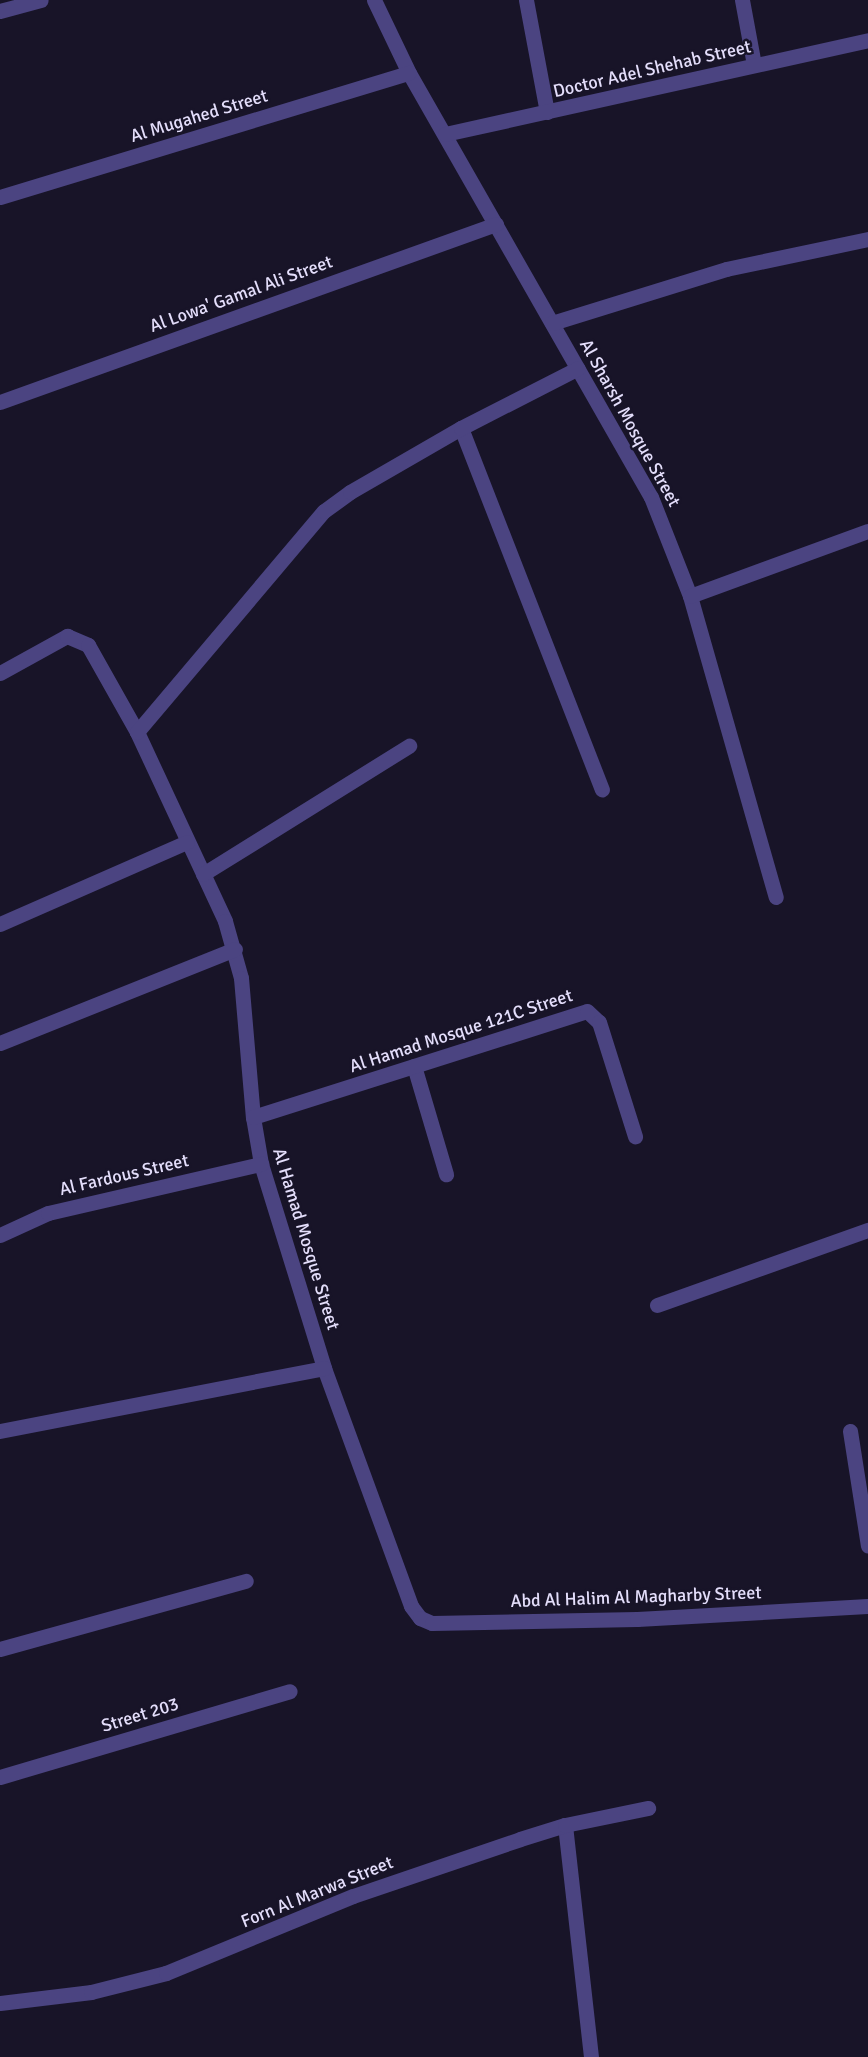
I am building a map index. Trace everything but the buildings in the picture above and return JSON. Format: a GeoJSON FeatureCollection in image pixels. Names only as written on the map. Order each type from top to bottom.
{"type":"FeatureCollection","features":[{"type":"Feature","properties":{"kind":"street"},"geometry":{"type":"LineString","coordinates":[[0,11],[41,0]]}},
{"type":"Feature","properties":{"kind":"street","name":"Al Sharsh Mosque Street"},"geometry":{"type":"LineString","coordinates":[[374,0],[410,73],[651,496],[690,596],[776,897]]}},
{"type":"Feature","properties":{"kind":"street"},"geometry":{"type":"LineString","coordinates":[[526,0],[547,112]]}},
{"type":"Feature","properties":{"kind":"street"},"geometry":{"type":"LineString","coordinates":[[742,0],[754,65]]}},
{"type":"Feature","properties":{"kind":"street","name":"Doctor Adel Shehab Street"},"geometry":{"type":"LineString","coordinates":[[445,134],[868,40]]}},
{"type":"Feature","properties":{"kind":"street","name":"Al Mugahed Street"},"geometry":{"type":"LineString","coordinates":[[0,197],[410,73]]}},
{"type":"Feature","properties":{"kind":"street","name":"Al Lowa' Gamal Ali Street"},"geometry":{"type":"LineString","coordinates":[[0,402],[496,224]]}},
{"type":"Feature","properties":{"kind":"street"},"geometry":{"type":"LineString","coordinates":[[552,323],[726,269],[868,239]]}},
{"type":"Feature","properties":{"kind":"street"},"geometry":{"type":"LineString","coordinates":[[137,732],[324,511],[350,492],[461,428],[578,368]]}},
{"type":"Feature","properties":{"kind":"street"},"geometry":{"type":"LineString","coordinates":[[461,428],[602,790]]}},
{"type":"Feature","properties":{"kind":"street"},"geometry":{"type":"LineString","coordinates":[[690,596],[868,531]]}},
{"type":"Feature","properties":{"kind":"street","name":"Al Hamad Mosque Street"},"geometry":{"type":"LineString","coordinates":[[0,673],[67,636],[88,645],[137,732],[225,921],[241,978],[253,1117],[261,1164],[324,1368],[411,1606]]}},
{"type":"Feature","properties":{"kind":"street"},"geometry":{"type":"LineString","coordinates":[[203,874],[409,746]]}},
{"type":"Feature","properties":{"kind":"street"},"geometry":{"type":"LineString","coordinates":[[0,924],[187,842]]}},
{"type":"Feature","properties":{"kind":"street"},"geometry":{"type":"LineString","coordinates":[[0,1043],[235,950]]}},
{"type":"Feature","properties":{"kind":"street","name":"Al Hamad Mosque 121C Street"},"geometry":{"type":"LineString","coordinates":[[253,1117],[587,1011],[599,1022],[635,1136]]}},
{"type":"Feature","properties":{"kind":"street"},"geometry":{"type":"LineString","coordinates":[[414,1066],[446,1174]]}},
{"type":"Feature","properties":{"kind":"street","name":"Al Fardous Street"},"geometry":{"type":"LineString","coordinates":[[0,1235],[48,1213],[261,1164]]}},
{"type":"Feature","properties":{"kind":"street"},"geometry":{"type":"LineString","coordinates":[[657,1305],[868,1230]]}},
{"type":"Feature","properties":{"kind":"street"},"geometry":{"type":"LineString","coordinates":[[0,1431],[324,1368]]}},
{"type":"Feature","properties":{"kind":"street"},"geometry":{"type":"LineString","coordinates":[[850,1431],[868,1546]]}},
{"type":"Feature","properties":{"kind":"street"},"geometry":{"type":"LineString","coordinates":[[0,1649],[246,1581]]}},
{"type":"Feature","properties":{"kind":"street","name":"Abd Al Halim Al Magharby Street"},"geometry":{"type":"LineString","coordinates":[[411,1606],[420,1618],[432,1623],[637,1619],[868,1606]]}},
{"type":"Feature","properties":{"kind":"street","name":"Street 203"},"geometry":{"type":"LineString","coordinates":[[0,1777],[290,1691]]}},
{"type":"Feature","properties":{"kind":"street","name":"Forn Al Marwa Street"},"geometry":{"type":"LineString","coordinates":[[0,2003],[91,1992],[166,1973],[353,1896],[565,1825],[648,1808]]}},
{"type":"Feature","properties":{"kind":"street"},"geometry":{"type":"LineString","coordinates":[[565,1825],[591,2057]]}}]}
